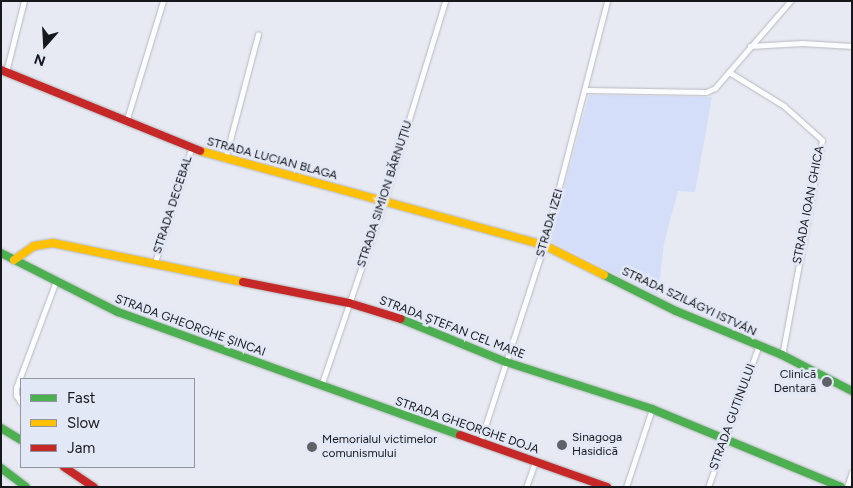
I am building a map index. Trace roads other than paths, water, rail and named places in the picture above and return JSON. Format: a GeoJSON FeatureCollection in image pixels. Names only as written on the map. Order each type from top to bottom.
{"type":"FeatureCollection","features":[{"type":"Feature","properties":{"kind":"main road","name":"STRADA LUCIAN BLAGA"},"geometry":{"type":"LineString","coordinates":[[4,71],[191,149],[544,246]]}},
{"type":"Feature","properties":{"kind":"main road","name":"STRADA ȘTEFAN CEL MARE"},"geometry":{"type":"LineString","coordinates":[[14,260],[34,246],[53,243],[155,262],[349,303],[391,315],[506,362],[652,409],[841,487]]}},
{"type":"Feature","properties":{"kind":"main road","name":"STRADA SZILÁGYI ISTVÁN"},"geometry":{"type":"LineString","coordinates":[[544,246],[676,311],[758,347],[782,355],[852,391]]}},
{"type":"Feature","properties":{"kind":"main road","name":"STRADA GHEORGHE ȘINCAI"},"geometry":{"type":"LineString","coordinates":[[1,253],[118,312],[321,386]]}},
{"type":"Feature","properties":{"kind":"main road","name":"STRADA GHEORGHE DOJA"},"geometry":{"type":"LineString","coordinates":[[321,386],[607,487]]}},
{"type":"Feature","properties":{"kind":"main road"},"geometry":{"type":"LineString","coordinates":[[1,428],[20,439]]}},
{"type":"Feature","properties":{"kind":"main road"},"geometry":{"type":"LineString","coordinates":[[1,468],[26,487]]}},
{"type":"Feature","properties":{"kind":"main road"},"geometry":{"type":"LineString","coordinates":[[66,468],[94,487]]}},
{"type":"Feature","properties":{"kind":"street"},"geometry":{"type":"LineString","coordinates":[[4,71],[24,1]]}},
{"type":"Feature","properties":{"kind":"street"},"geometry":{"type":"LineString","coordinates":[[126,122],[163,1]]}},
{"type":"Feature","properties":{"kind":"street","name":"STRADA SIMION BĂRNUȚIU"},"geometry":{"type":"LineString","coordinates":[[321,386],[384,201],[445,1]]}},
{"type":"Feature","properties":{"kind":"street","name":"STRADA IZEI"},"geometry":{"type":"LineString","coordinates":[[480,442],[544,246],[586,90],[607,1]]}},
{"type":"Feature","properties":{"kind":"street"},"geometry":{"type":"LineString","coordinates":[[586,90],[706,92],[729,72],[790,1]]}},
{"type":"Feature","properties":{"kind":"street"},"geometry":{"type":"LineString","coordinates":[[225,159],[258,34]]}},
{"type":"Feature","properties":{"kind":"street"},"geometry":{"type":"LineString","coordinates":[[750,46],[802,43],[852,46]]}},
{"type":"Feature","properties":{"kind":"street","name":"STRADA IOAN GHICA"},"geometry":{"type":"LineString","coordinates":[[729,72],[784,106],[822,140],[782,355]]}},
{"type":"Feature","properties":{"kind":"street","name":"STRADA DECEBAL"},"geometry":{"type":"LineString","coordinates":[[155,262],[191,149]]}},
{"type":"Feature","properties":{"kind":"street"},"geometry":{"type":"LineString","coordinates":[[20,401],[16,395],[16,388],[56,281]]}},
{"type":"Feature","properties":{"kind":"street","name":"STRADA GUTINULUI"},"geometry":{"type":"LineString","coordinates":[[708,487],[758,347]]}},
{"type":"Feature","properties":{"kind":"street"},"geometry":{"type":"LineString","coordinates":[[626,487],[652,409]]}},
{"type":"Feature","properties":{"kind":"street"},"geometry":{"type":"LineString","coordinates":[[526,487],[536,462]]}},
{"type":"Feature","properties":{"kind":"street"},"geometry":{"type":"LineString","coordinates":[[847,487],[852,472]]}},
{"type":"Feature","properties":{"kind":"place","name":"Clinică Dentară"},"geometry":{"type":"Point","coordinates":[827,382]}},
{"type":"Feature","properties":{"kind":"place","name":"Sinagoga Hasidică"},"geometry":{"type":"Point","coordinates":[562,445]}},
{"type":"Feature","properties":{"kind":"place","name":"Memorialul victimelor comunismului"},"geometry":{"type":"Point","coordinates":[312,447]}}]}
